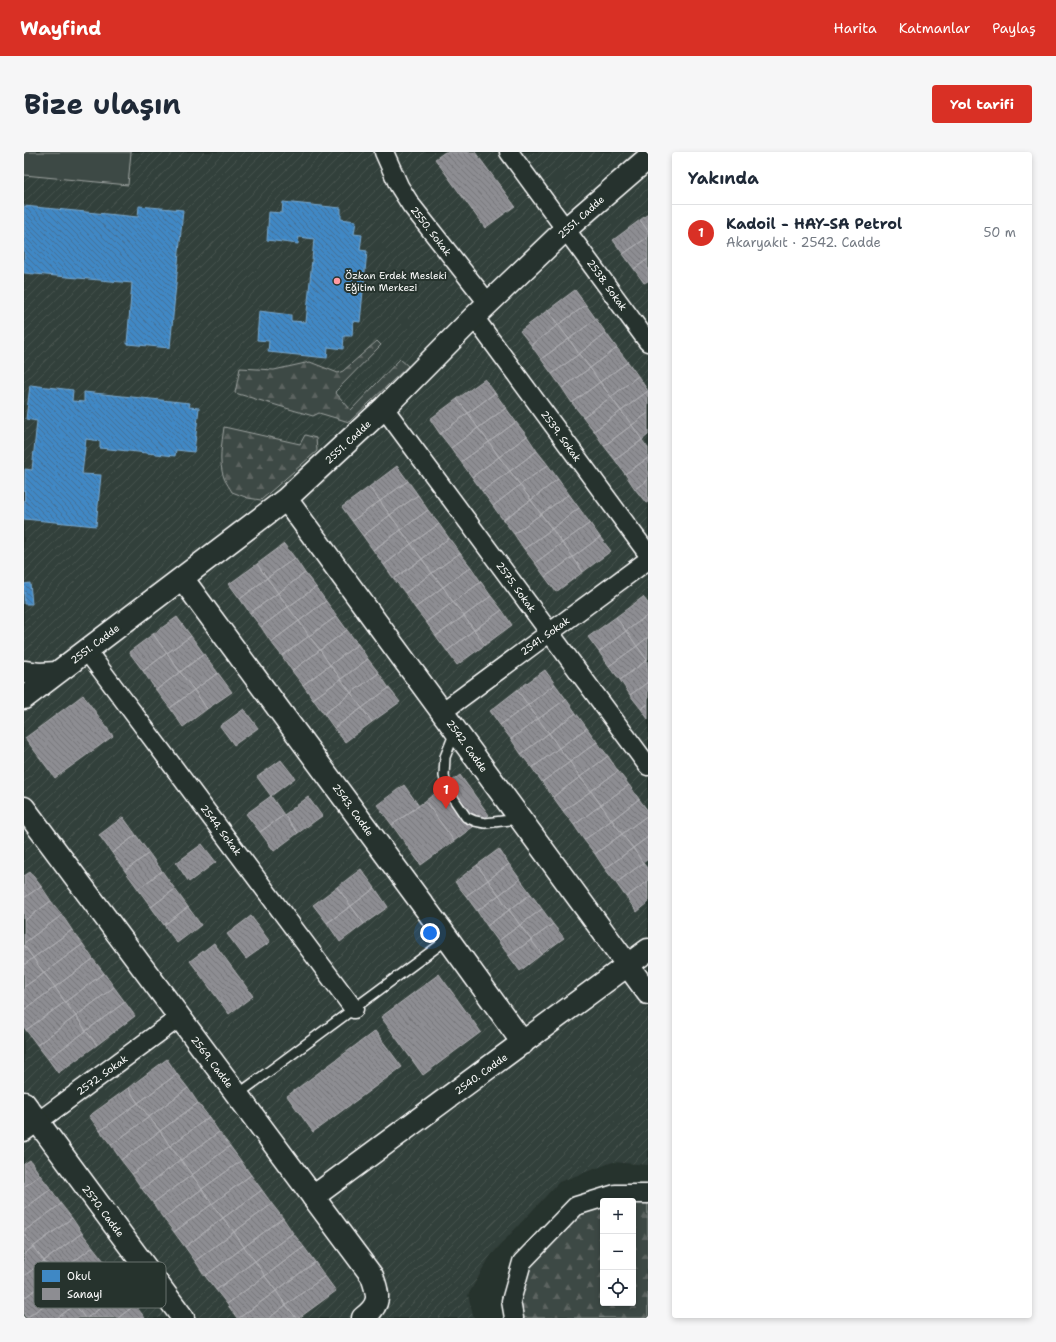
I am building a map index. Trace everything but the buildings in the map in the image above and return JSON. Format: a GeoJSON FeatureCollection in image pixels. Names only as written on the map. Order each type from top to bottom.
{"type":"FeatureCollection","features":[{"type":"Feature","properties":{"kind":"street","name":"2550. Sokak"},"geometry":{"type":"LineString","coordinates":[[384,152],[399,186],[481,310]]}},
{"type":"Feature","properties":{"kind":"street","name":"2538. Sokak"},"geometry":{"type":"LineString","coordinates":[[509,152],[648,342]]}},
{"type":"Feature","properties":{"kind":"street","name":"2551. Cadde"},"geometry":{"type":"LineString","coordinates":[[24,698],[286,499],[384,408],[481,310],[566,229],[648,158]]}},
{"type":"Feature","properties":{"kind":"street","name":"2539. Sokak"},"geometry":{"type":"LineString","coordinates":[[481,310],[648,554]]}},
{"type":"Feature","properties":{"kind":"street","name":"2575. Sokak"},"geometry":{"type":"LineString","coordinates":[[384,408],[648,766]]}},
{"type":"Feature","properties":{"kind":"street","name":"2542. Cadde"},"geometry":{"type":"LineString","coordinates":[[286,499],[648,993]]}},
{"type":"Feature","properties":{"kind":"street","name":"2541. Sokak"},"geometry":{"type":"LineString","coordinates":[[442,712],[648,560]]}},
{"type":"Feature","properties":{"kind":"street","name":"2543. Cadde"},"geometry":{"type":"LineString","coordinates":[[182,578],[523,1043]]}},
{"type":"Feature","properties":{"kind":"street","name":"2544. Sokak"},"geometry":{"type":"LineString","coordinates":[[87,651],[354,1009]]}},
{"type":"Feature","properties":{"kind":"street"},"geometry":{"type":"LineString","coordinates":[[24,672],[39,674],[57,673]]}},
{"type":"Feature","properties":{"kind":"street","name":"2569. Cadde"},"geometry":{"type":"LineString","coordinates":[[24,808],[372,1276],[377,1290],[376,1305],[371,1312],[363,1318]]}},
{"type":"Feature","properties":{"kind":"street","name":"2540. Cadde"},"geometry":{"type":"LineString","coordinates":[[313,1197],[648,950]]}},
{"type":"Feature","properties":{"kind":"street","name":"2572. Sokak"},"geometry":{"type":"LineString","coordinates":[[31,1127],[180,1018]]}},
{"type":"Feature","properties":{"kind":"street","name":"2570. Cadde"},"geometry":{"type":"LineString","coordinates":[[24,1103],[31,1127],[138,1262]]}},
{"type":"Feature","properties":{"kind":"street"},"geometry":{"type":"LineString","coordinates":[[514,1318],[511,1301],[522,1262],[576,1206],[615,1194],[648,1194]]}},
{"type":"Feature","properties":{"kind":"street","name":"2570. Cadde"},"geometry":{"type":"LineString","coordinates":[[166,1297],[183,1318]]}},
{"type":"Feature","properties":{"kind":"lane"},"geometry":{"type":"LineString","coordinates":[[455,730],[446,757],[444,776],[446,789],[466,817],[475,821],[485,822],[520,818]]}},
{"type":"Feature","properties":{"kind":"lane"},"geometry":{"type":"LineString","coordinates":[[237,1095],[448,939]]}},
{"type":"Feature","properties":{"kind":"shaded area"},"geometry":{"type":"Polygon","coordinates":[[[24,152],[648,152],[648,1165],[613,1162],[559,1182],[491,1255],[468,1295],[474,1318],[24,1318],[24,152]]]}},
{"type":"Feature","properties":{"kind":"green space"},"geometry":{"type":"Polygon","coordinates":[[[24,152],[131,152],[128,185],[24,175],[24,152]]]}},
{"type":"Feature","properties":{"kind":"green space"},"geometry":{"type":"Polygon","coordinates":[[[377,341],[381,345],[335,392],[351,410],[400,359],[408,366],[349,422],[319,413],[313,416],[235,393],[240,368],[274,370],[310,362],[338,373],[343,371],[377,341]]]}},
{"type":"Feature","properties":{"kind":"green space"},"geometry":{"type":"Polygon","coordinates":[[[224,427],[300,444],[305,435],[316,438],[317,451],[261,500],[248,498],[232,492],[224,478],[221,459],[224,427]]]}},
{"type":"Feature","properties":{"kind":"green space"},"geometry":{"type":"Polygon","coordinates":[[[615,1194],[648,1194],[648,1318],[514,1318],[511,1301],[522,1262],[576,1206],[600,1199],[600,1306],[636,1306],[636,1198],[602,1198],[615,1194]]]}},
{"type":"Feature","properties":{"kind":"place","name":"Özkan Erdek Mesleki Eğitim Merkezi"},"geometry":{"type":"Point","coordinates":[337,281]}},
{"type":"Feature","properties":{"kind":"place","name":"Kadoil - HAY-SA Petrol"},"geometry":{"type":"Point","coordinates":[446,809]}}]}
